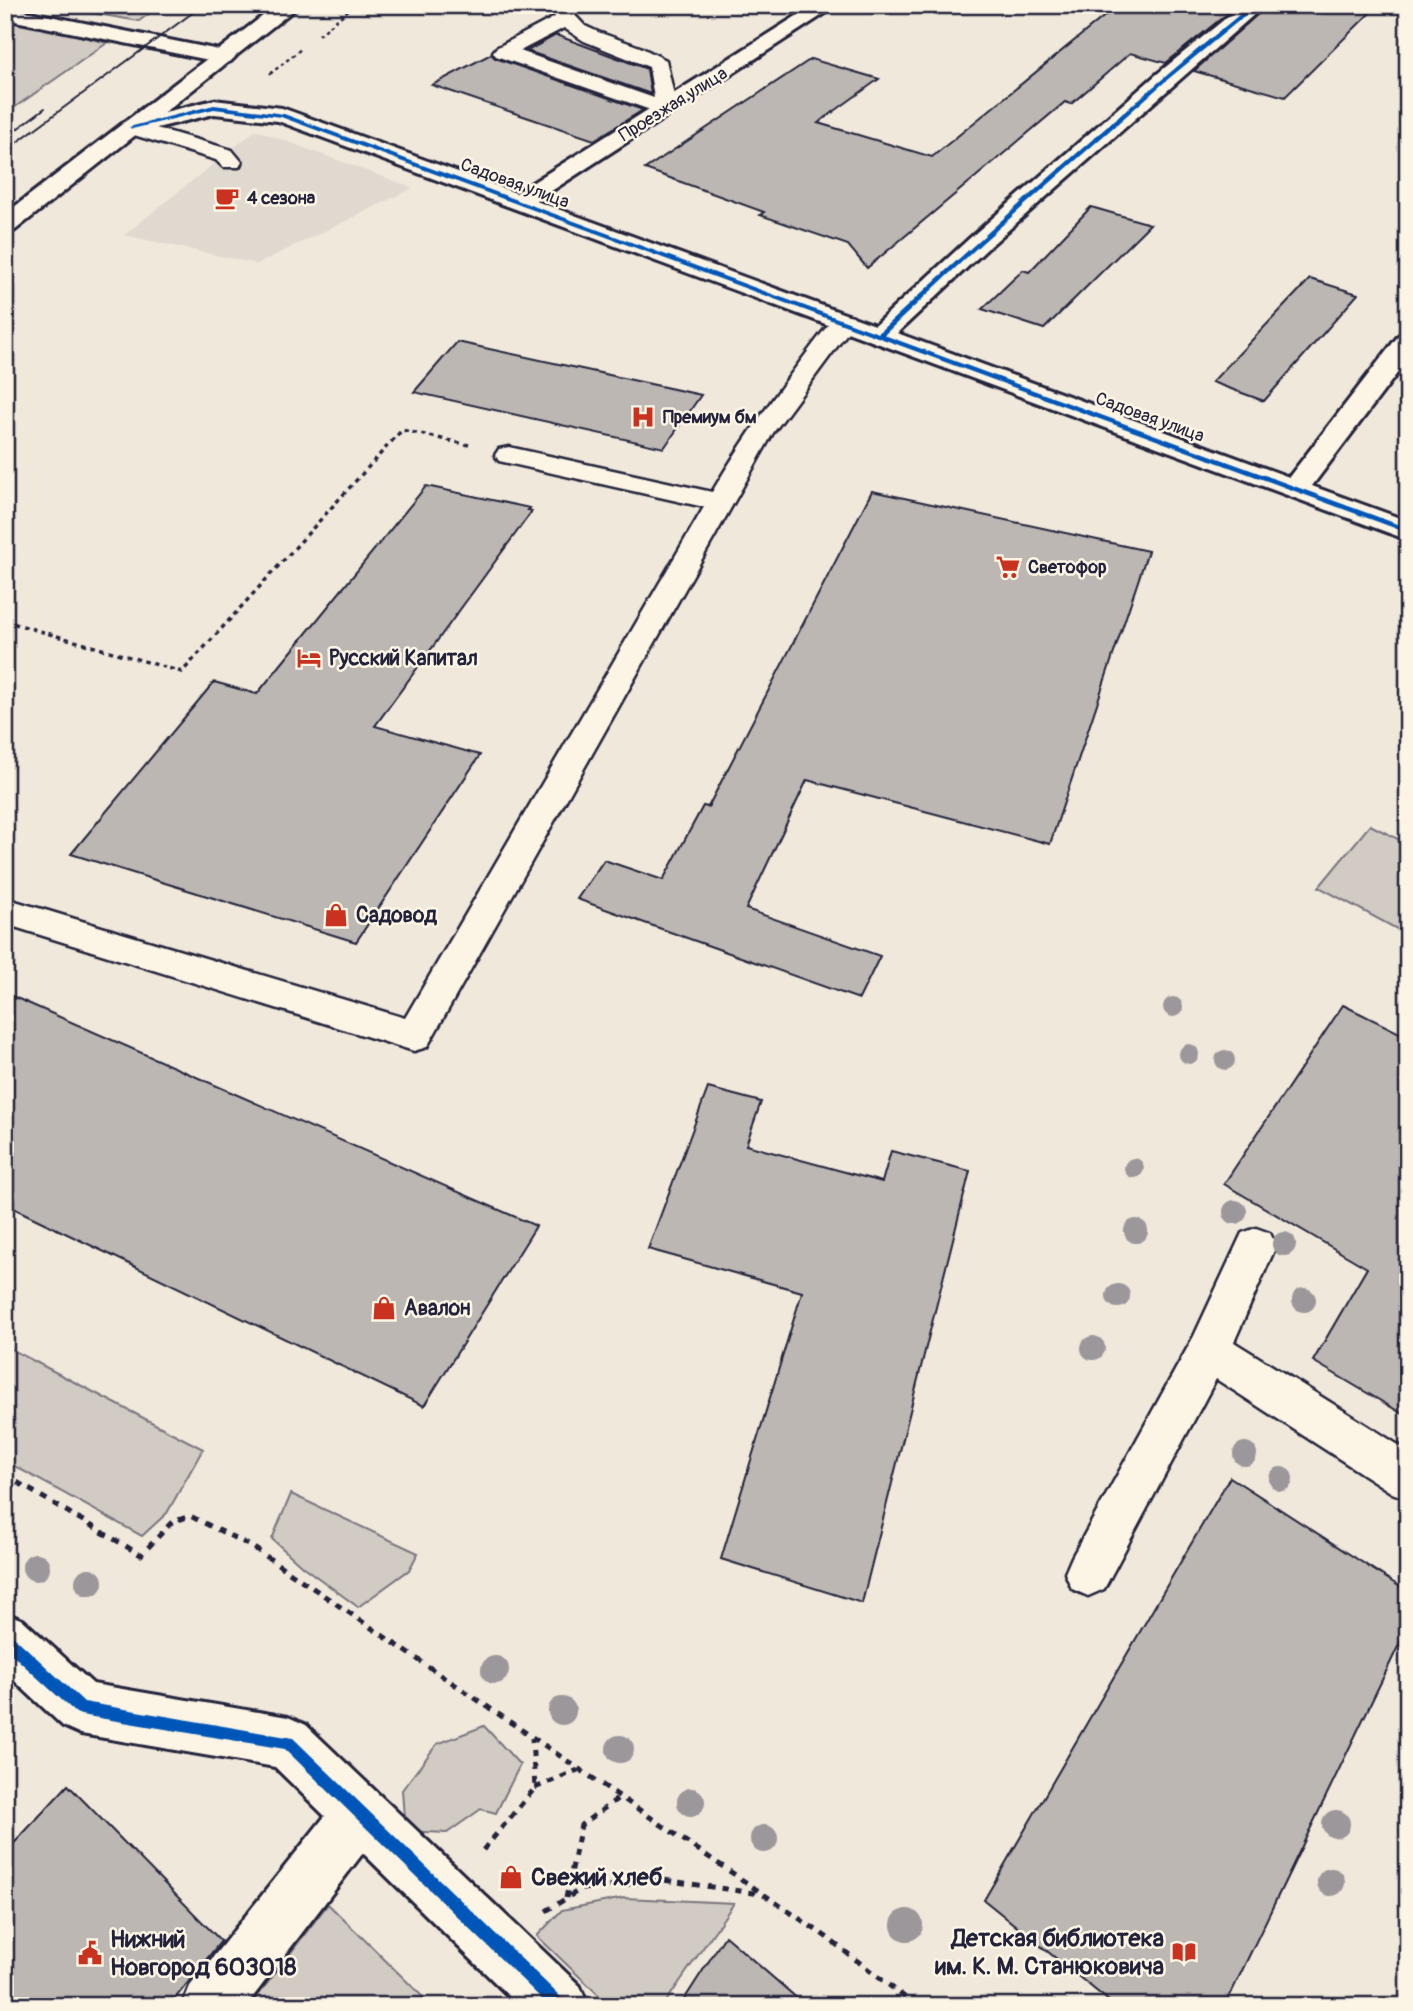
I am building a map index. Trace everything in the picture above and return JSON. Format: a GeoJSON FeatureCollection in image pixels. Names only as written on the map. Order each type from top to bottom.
{"type":"FeatureCollection","features":[{"type":"Feature","properties":{"kind":"street"},"geometry":{"type":"LineString","coordinates":[[5,226],[290,5]]}},
{"type":"Feature","properties":{"kind":"street","name":"Проезжая улица"},"geometry":{"type":"LineString","coordinates":[[519,202],[828,5]]}},
{"type":"Feature","properties":{"kind":"street"},"geometry":{"type":"LineString","coordinates":[[880,335],[979,242],[1165,79],[1255,5]]}},
{"type":"Feature","properties":{"kind":"street"},"geometry":{"type":"LineString","coordinates":[[5,13],[224,57]]}},
{"type":"Feature","properties":{"kind":"street","name":"Садовая улица"},"geometry":{"type":"LineString","coordinates":[[132,127],[214,107],[282,115],[1408,531]]}},
{"type":"Feature","properties":{"kind":"street"},"geometry":{"type":"LineString","coordinates":[[1294,490],[1408,341]]}},
{"type":"Feature","properties":{"kind":"street"},"geometry":{"type":"LineString","coordinates":[[5,1638],[81,1708],[288,1744],[560,2006]]}},
{"type":"Feature","properties":{"kind":"street"},"geometry":{"type":"LineString","coordinates":[[210,2006],[360,1814]]}},
{"type":"Feature","properties":{"kind":"lane"},"geometry":{"type":"LineString","coordinates":[[564,13],[581,32],[649,57],[659,64],[666,109],[503,52],[564,13]]}},
{"type":"Feature","properties":{"kind":"lane"},"geometry":{"type":"LineString","coordinates":[[132,127],[224,155],[231,162]]}},
{"type":"Feature","properties":{"kind":"lane"},"geometry":{"type":"LineString","coordinates":[[5,911],[414,1036],[760,433],[794,381],[816,359],[844,321]]}},
{"type":"Feature","properties":{"kind":"lane"},"geometry":{"type":"LineString","coordinates":[[509,455],[720,502]]}},
{"type":"Feature","properties":{"kind":"lane"},"geometry":{"type":"LineString","coordinates":[[1088,1573],[1209,1350],[1256,1246]]}},
{"type":"Feature","properties":{"kind":"lane"},"geometry":{"type":"LineString","coordinates":[[1209,1350],[1408,1477]]}},
{"type":"Feature","properties":{"kind":"path"},"geometry":{"type":"LineString","coordinates":[[5,621],[182,673],[402,430],[475,447]]}},
{"type":"Feature","properties":{"kind":"path"},"geometry":{"type":"LineString","coordinates":[[5,1475],[141,1555],[172,1522],[190,1516],[251,1546],[765,1895],[916,2006]]}},
{"type":"Feature","properties":{"kind":"path"},"geometry":{"type":"LineString","coordinates":[[532,1737],[535,1788]]}},
{"type":"Feature","properties":{"kind":"path"},"geometry":{"type":"LineString","coordinates":[[445,1896],[535,1788],[579,1769]]}},
{"type":"Feature","properties":{"kind":"path"},"geometry":{"type":"LineString","coordinates":[[566,1899],[582,1825],[620,1797]]}},
{"type":"Feature","properties":{"kind":"path"},"geometry":{"type":"LineString","coordinates":[[535,1918],[581,1889],[664,1880],[765,1895]]}},
{"type":"Feature","properties":{"kind":"shaded area"},"geometry":{"type":"Polygon","coordinates":[[[43,5],[161,5],[139,21],[43,5]]]}},
{"type":"Feature","properties":{"kind":"shaded area"},"geometry":{"type":"Polygon","coordinates":[[[6,17],[107,43],[5,114],[6,17]]]}},
{"type":"Feature","properties":{"kind":"shaded area"},"geometry":{"type":"Polygon","coordinates":[[[256,130],[413,188],[257,264],[124,235],[256,130]]]}},
{"type":"Feature","properties":{"kind":"shaded area"},"geometry":{"type":"Polygon","coordinates":[[[1370,825],[1408,844],[1408,935],[1319,887],[1370,825]]]}},
{"type":"Feature","properties":{"kind":"shaded area"},"geometry":{"type":"Polygon","coordinates":[[[5,1346],[203,1449],[167,1513],[142,1536],[5,1461],[5,1346]]]}},
{"type":"Feature","properties":{"kind":"shaded area"},"geometry":{"type":"Polygon","coordinates":[[[291,1494],[418,1553],[409,1570],[358,1607],[302,1566],[272,1539],[291,1494]]]}},
{"type":"Feature","properties":{"kind":"shaded area"},"geometry":{"type":"Polygon","coordinates":[[[484,1726],[520,1765],[496,1813],[481,1809],[447,1833],[405,1831],[402,1790],[437,1744],[484,1726]]]}},
{"type":"Feature","properties":{"kind":"shaded area"},"geometry":{"type":"Polygon","coordinates":[[[624,1898],[734,1903],[663,2006],[610,2006],[537,1936],[562,1910],[624,1898]]]}},
{"type":"Feature","properties":{"kind":"shaded area"},"geometry":{"type":"Polygon","coordinates":[[[328,1904],[432,2006],[250,2006],[328,1904]]]}},
{"type":"Feature","properties":{"kind":"building"},"geometry":{"type":"Polygon","coordinates":[[[1118,5],[1238,5],[1166,63],[1130,53],[1071,104],[1065,102],[867,268],[848,245],[760,215],[764,212],[645,169],[811,59],[879,79],[818,123],[932,157],[1118,5]]]}},
{"type":"Feature","properties":{"kind":"building"},"geometry":{"type":"Polygon","coordinates":[[[1268,5],[1378,5],[1285,97],[1194,71],[1268,5]]]}},
{"type":"Feature","properties":{"kind":"building"},"geometry":{"type":"Polygon","coordinates":[[[556,35],[647,69],[651,94],[527,51],[556,35]]]}},
{"type":"Feature","properties":{"kind":"building"},"geometry":{"type":"Polygon","coordinates":[[[491,54],[495,58],[643,110],[594,140],[432,85],[491,54]]]}},
{"type":"Feature","properties":{"kind":"building"},"geometry":{"type":"Polygon","coordinates":[[[1091,207],[1150,224],[1044,329],[982,309],[1023,270],[1029,272],[1091,207]]]}},
{"type":"Feature","properties":{"kind":"building"},"geometry":{"type":"Polygon","coordinates":[[[1310,279],[1358,294],[1264,401],[1212,382],[1310,279]]]}},
{"type":"Feature","properties":{"kind":"building"},"geometry":{"type":"Polygon","coordinates":[[[457,342],[701,395],[664,448],[414,392],[457,342]]]}},
{"type":"Feature","properties":{"kind":"building"},"geometry":{"type":"Polygon","coordinates":[[[426,486],[530,508],[528,510],[532,511],[375,726],[480,755],[356,942],[71,854],[214,682],[257,694],[426,486]]]}},
{"type":"Feature","properties":{"kind":"building"},"geometry":{"type":"Polygon","coordinates":[[[872,491],[1148,551],[1050,844],[807,780],[746,909],[880,956],[859,999],[577,899],[604,860],[663,880],[703,806],[708,807],[872,491]]]}},
{"type":"Feature","properties":{"kind":"building"},"geometry":{"type":"Polygon","coordinates":[[[5,993],[536,1226],[424,1406],[5,1204],[5,993]]]}},
{"type":"Feature","properties":{"kind":"building"},"geometry":{"type":"Polygon","coordinates":[[[1343,1005],[1408,1037],[1408,1417],[1313,1361],[1367,1268],[1224,1184],[1343,1005]]]}},
{"type":"Feature","properties":{"kind":"building"},"geometry":{"type":"Polygon","coordinates":[[[708,1088],[761,1102],[746,1145],[882,1182],[891,1151],[970,1171],[862,1603],[721,1559],[802,1292],[648,1249],[708,1088]]]}},
{"type":"Feature","properties":{"kind":"building"},"geometry":{"type":"Polygon","coordinates":[[[1230,1477],[1408,1592],[1408,1626],[1225,2006],[1115,2006],[984,1900],[1230,1477]]]}},
{"type":"Feature","properties":{"kind":"building"},"geometry":{"type":"Polygon","coordinates":[[[68,1785],[221,1941],[169,2006],[5,2006],[5,1853],[68,1785]]]}},
{"type":"Feature","properties":{"kind":"building"},"geometry":{"type":"Polygon","coordinates":[[[725,1936],[806,2006],[680,2006],[725,1936]]]}},
{"type":"Feature","properties":{"kind":"tram line"},"geometry":{"type":"LineString","coordinates":[[5,151],[203,5]]}},
{"type":"Feature","properties":{"kind":"tram line"},"geometry":{"type":"LineString","coordinates":[[5,138],[45,108]]}},
{"type":"Feature","properties":{"kind":"cycle path"},"geometry":{"type":"LineString","coordinates":[[880,335],[980,242],[1165,79],[1255,5]]}},
{"type":"Feature","properties":{"kind":"cycle path"},"geometry":{"type":"LineString","coordinates":[[132,127],[214,107],[282,115],[1408,531]]}},
{"type":"Feature","properties":{"kind":"cycle path"},"geometry":{"type":"LineString","coordinates":[[5,1638],[81,1708],[288,1743],[560,2006]]}},
{"type":"Feature","properties":{"kind":"place","name":"4 сезона"},"geometry":{"type":"Point","coordinates":[227,198]}},
{"type":"Feature","properties":{"kind":"place","name":"Премиум бм"},"geometry":{"type":"Point","coordinates":[643,417]}},
{"type":"Feature","properties":{"kind":"place","name":"Светофор"},"geometry":{"type":"Point","coordinates":[1008,567]}},
{"type":"Feature","properties":{"kind":"place","name":"Русский Капитал"},"geometry":{"type":"Point","coordinates":[309,658]}},
{"type":"Feature","properties":{"kind":"place","name":"Садовод"},"geometry":{"type":"Point","coordinates":[336,915]}},
{"type":"Feature","properties":{"kind":"place","name":"Авалон"},"geometry":{"type":"Point","coordinates":[384,1308]}},
{"type":"Feature","properties":{"kind":"place","name":"Свежий хлеб"},"geometry":{"type":"Point","coordinates":[511,1877]}},
{"type":"Feature","properties":{"kind":"place","name":"Детская библиотека им. К. М. Станюковича"},"geometry":{"type":"Point","coordinates":[1184,1952]}},
{"type":"Feature","properties":{"kind":"place","name":"Нижний Новгород 603018"},"geometry":{"type":"Point","coordinates":[90,1953]}}]}
